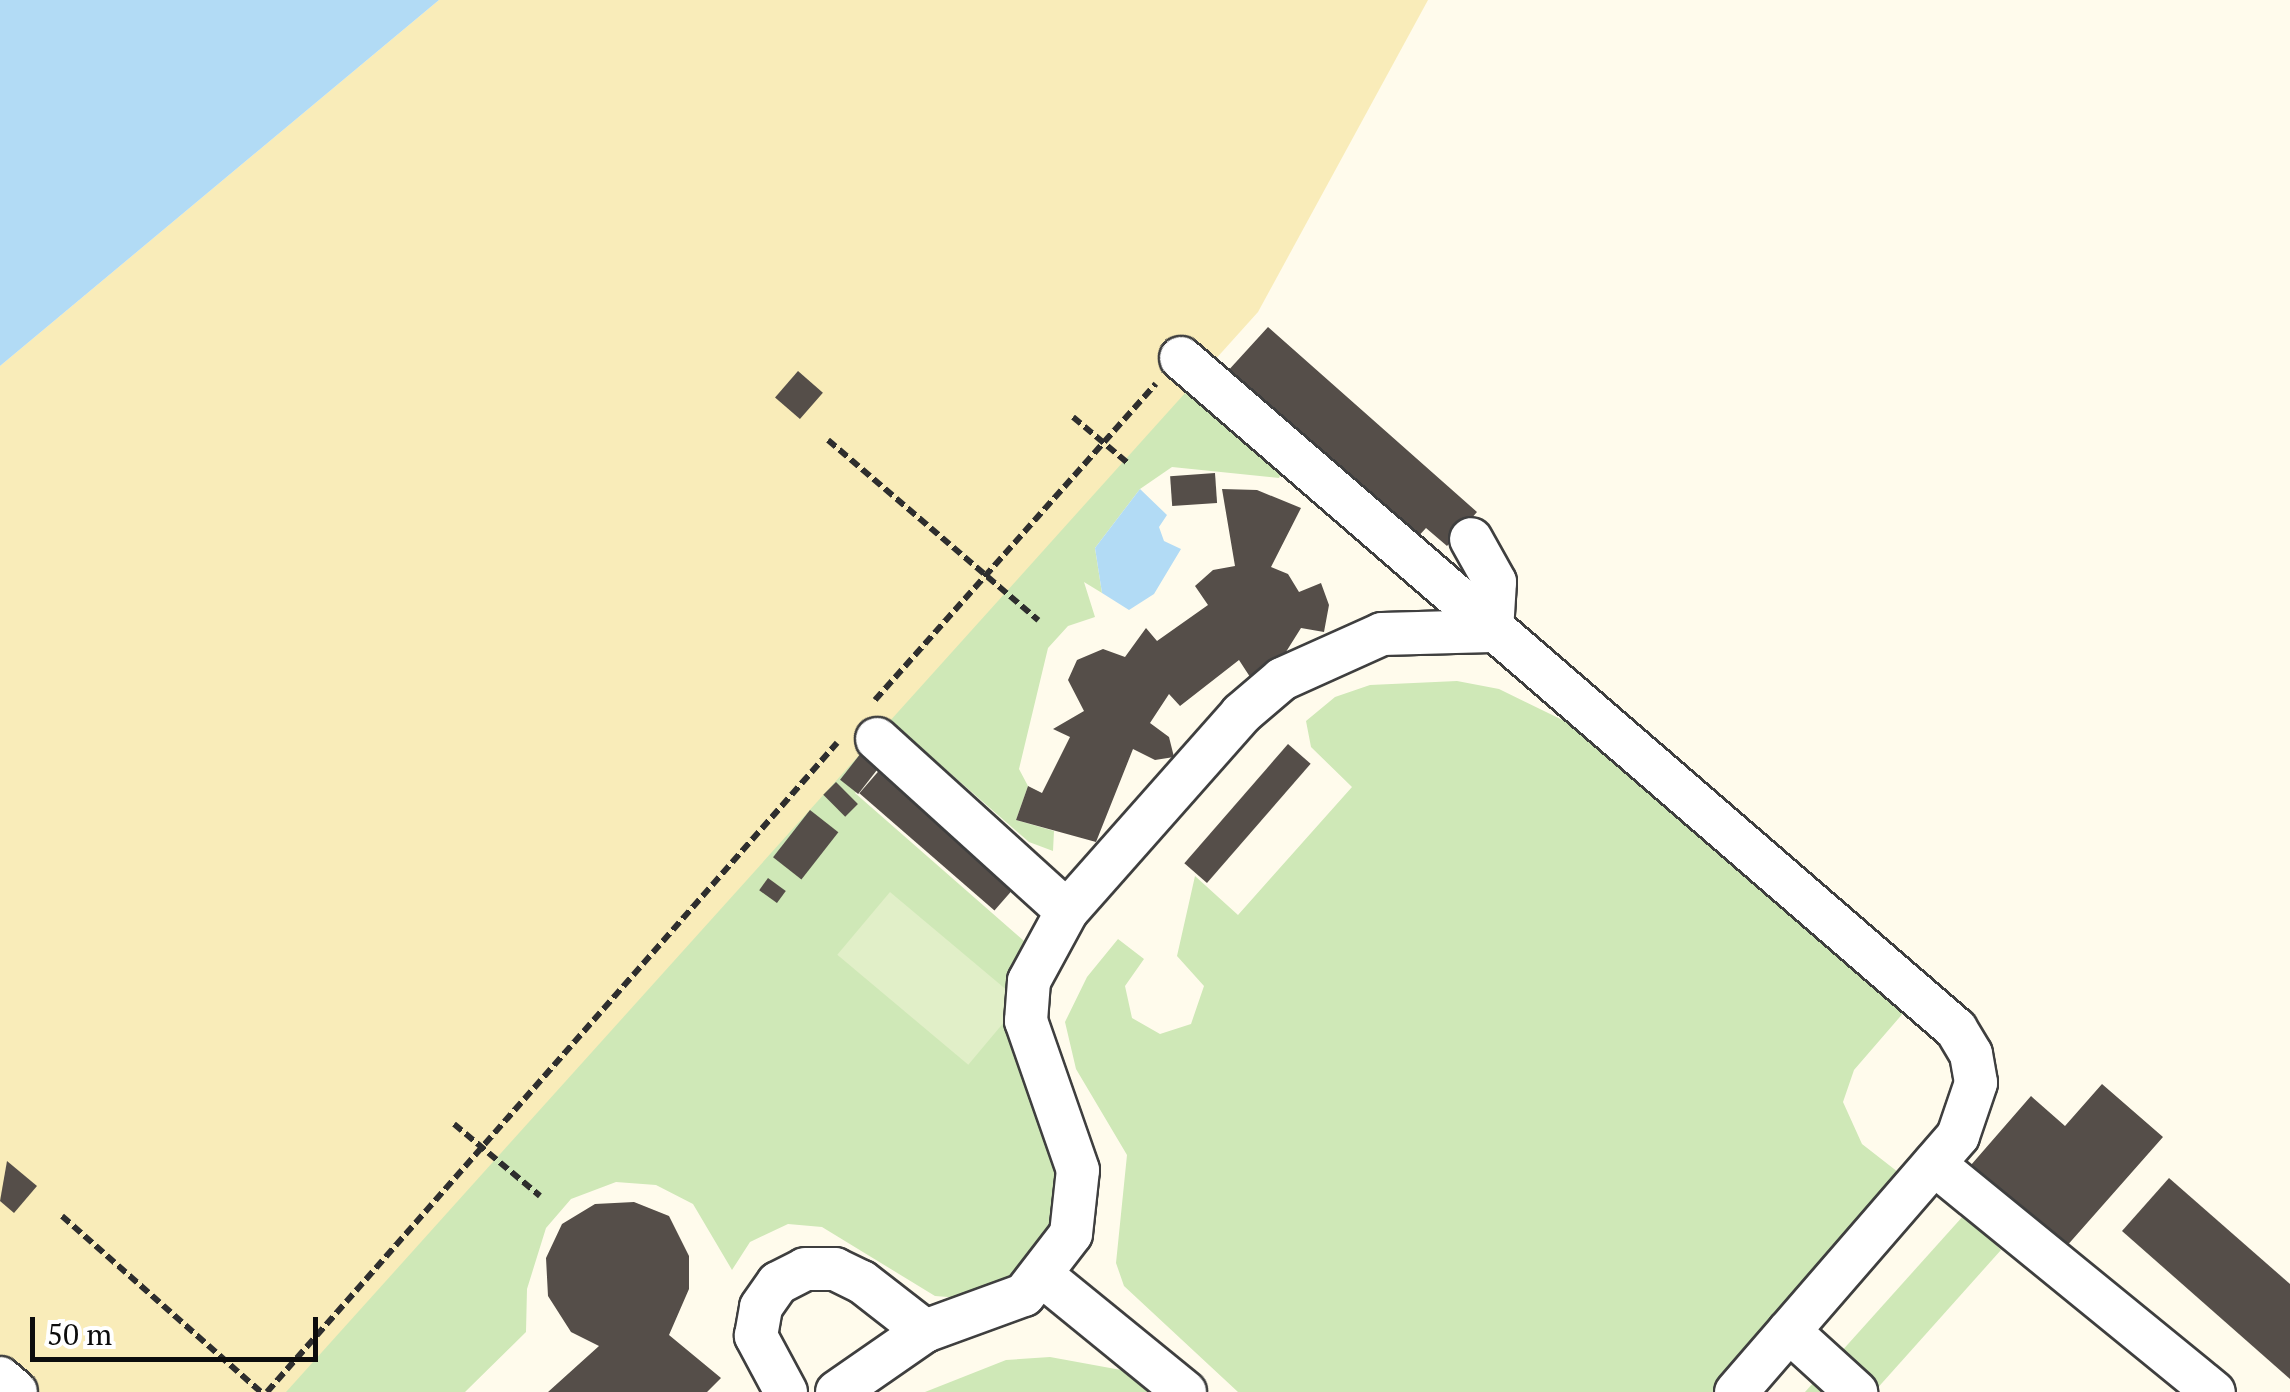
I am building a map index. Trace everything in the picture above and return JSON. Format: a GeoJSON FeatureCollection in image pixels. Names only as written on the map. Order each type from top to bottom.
{"type":"FeatureCollection","features":[{"type":"Feature","properties":{"kind":"lane"},"geometry":{"type":"LineString","coordinates":[[1181,358],[1492,631],[1956,1028],[1974,1068],[1972,1111],[1934,1164],[1736,1392]]}},
{"type":"Feature","properties":{"kind":"lane"},"geometry":{"type":"LineString","coordinates":[[1471,539],[1495,582],[1492,631]]}},
{"type":"Feature","properties":{"kind":"lane"},"geometry":{"type":"LineString","coordinates":[[838,1392],[926,1331],[999,1308],[1044,1277],[1071,1234],[1078,1170],[1026,1021],[1029,981],[1067,911],[1241,714],[1282,679],[1382,634],[1492,631]]}},
{"type":"Feature","properties":{"kind":"lane"},"geometry":{"type":"LineString","coordinates":[[863,727],[1067,911]]}},
{"type":"Feature","properties":{"kind":"lane"},"geometry":{"type":"LineString","coordinates":[[1934,1164],[2214,1392]]}},
{"type":"Feature","properties":{"kind":"lane"},"geometry":{"type":"LineString","coordinates":[[786,1392],[756,1336],[761,1307],[778,1283],[805,1269],[835,1269],[862,1282],[926,1331]]}},
{"type":"Feature","properties":{"kind":"lane"},"geometry":{"type":"LineString","coordinates":[[1044,1277],[1184,1392]]}},
{"type":"Feature","properties":{"kind":"lane"},"geometry":{"type":"LineString","coordinates":[[1788,1331],[1856,1392]]}},
{"type":"Feature","properties":{"kind":"lane"},"geometry":{"type":"LineString","coordinates":[[0,1378],[16,1392]]}},
{"type":"Feature","properties":{"kind":"path"},"geometry":{"type":"LineString","coordinates":[[62,1216],[264,1392],[863,727],[986,574],[1181,358]]}},
{"type":"Feature","properties":{"kind":"path"},"geometry":{"type":"LineString","coordinates":[[1073,418],[1129,464]]}},
{"type":"Feature","properties":{"kind":"path"},"geometry":{"type":"LineString","coordinates":[[828,440],[1038,620]]}},
{"type":"Feature","properties":{"kind":"path"},"geometry":{"type":"LineString","coordinates":[[454,1124],[540,1196]]}},
{"type":"Feature","properties":{"kind":"green space"},"geometry":{"type":"Polygon","coordinates":[[[1174,365],[1292,449],[1279,478],[1172,467],[1140,489],[1095,548],[1102,593],[1084,582],[1095,617],[1068,626],[1048,648],[1019,769],[1028,786],[1016,820],[1054,831],[1053,851],[1029,842],[904,733],[855,793],[1031,947],[1063,1122],[1048,1268],[961,1298],[935,1296],[822,1227],[788,1224],[750,1242],[732,1270],[693,1204],[656,1185],[616,1182],[571,1199],[546,1228],[527,1289],[526,1332],[465,1392],[280,1392],[1174,365]]]}},
{"type":"Feature","properties":{"kind":"green space"},"geometry":{"type":"Polygon","coordinates":[[[1457,681],[1499,689],[1581,729],[1905,1011],[1854,1070],[1843,1102],[1862,1144],[1912,1183],[1734,1392],[1238,1392],[1124,1286],[1116,1263],[1127,1155],[1076,1069],[1065,1022],[1087,977],[1118,939],[1144,959],[1125,986],[1132,1018],[1160,1034],[1191,1024],[1204,986],[1177,956],[1195,876],[1238,915],[1352,787],[1311,747],[1306,721],[1335,697],[1370,685],[1457,681]]]}},
{"type":"Feature","properties":{"kind":"green space"},"geometry":{"type":"Polygon","coordinates":[[[890,892],[1021,1002],[968,1065],[837,955],[890,892]]]}},
{"type":"Feature","properties":{"kind":"green space"},"geometry":{"type":"Polygon","coordinates":[[[1964,1215],[2001,1250],[1874,1392],[1805,1392],[1964,1215]]]}},
{"type":"Feature","properties":{"kind":"green space"},"geometry":{"type":"Polygon","coordinates":[[[1050,1357],[1132,1372],[1165,1392],[925,1392],[1006,1360],[1050,1357]]]}},
{"type":"Feature","properties":{"kind":"sand"},"geometry":{"type":"Polygon","coordinates":[[[439,0],[1428,0],[1258,312],[286,1392],[0,1392],[0,366],[439,0]]]}},
{"type":"Feature","properties":{"kind":"water"},"geometry":{"type":"Polygon","coordinates":[[[0,0],[439,0],[0,366],[0,0]]]}},
{"type":"Feature","properties":{"kind":"water"},"geometry":{"type":"Polygon","coordinates":[[[1140,489],[1167,515],[1159,527],[1164,541],[1181,549],[1154,594],[1129,610],[1102,593],[1095,548],[1140,489]]]}},
{"type":"Feature","properties":{"kind":"building"},"geometry":{"type":"Polygon","coordinates":[[[1268,327],[1477,512],[1447,546],[1426,528],[1415,540],[1226,373],[1268,327]]]}},
{"type":"Feature","properties":{"kind":"building"},"geometry":{"type":"Polygon","coordinates":[[[798,371],[823,393],[800,419],[775,397],[798,371]]]}},
{"type":"Feature","properties":{"kind":"building"},"geometry":{"type":"Polygon","coordinates":[[[1215,473],[1217,503],[1172,506],[1170,476],[1215,473]]]}},
{"type":"Feature","properties":{"kind":"building"},"geometry":{"type":"Polygon","coordinates":[[[1222,489],[1257,490],[1301,508],[1271,567],[1288,574],[1299,592],[1321,583],[1329,605],[1324,632],[1301,628],[1279,663],[1252,680],[1239,660],[1180,706],[1169,694],[1150,723],[1169,737],[1174,757],[1155,760],[1133,749],[1096,842],[1016,820],[1028,786],[1042,793],[1070,737],[1053,729],[1084,711],[1068,680],[1077,660],[1103,649],[1125,657],[1146,628],[1157,641],[1208,605],[1195,586],[1213,570],[1235,566],[1222,489]]]}},
{"type":"Feature","properties":{"kind":"building"},"geometry":{"type":"Polygon","coordinates":[[[1288,744],[1311,764],[1207,883],[1184,863],[1288,744]]]}},
{"type":"Feature","properties":{"kind":"building"},"geometry":{"type":"Polygon","coordinates":[[[861,753],[879,767],[858,794],[840,780],[861,753]]]}},
{"type":"Feature","properties":{"kind":"building"},"geometry":{"type":"Polygon","coordinates":[[[883,766],[1018,883],[994,911],[859,793],[883,766]]]}},
{"type":"Feature","properties":{"kind":"building"},"geometry":{"type":"Polygon","coordinates":[[[836,782],[858,804],[845,817],[823,795],[836,782]]]}},
{"type":"Feature","properties":{"kind":"building"},"geometry":{"type":"Polygon","coordinates":[[[810,810],[838,832],[801,879],[773,857],[810,810]]]}},
{"type":"Feature","properties":{"kind":"building"},"geometry":{"type":"Polygon","coordinates":[[[768,878],[786,891],[777,903],[759,890],[768,878]]]}},
{"type":"Feature","properties":{"kind":"building"},"geometry":{"type":"Polygon","coordinates":[[[2102,1084],[2163,1137],[2065,1248],[1971,1165],[2031,1096],[2065,1126],[2102,1084]]]}},
{"type":"Feature","properties":{"kind":"building"},"geometry":{"type":"Polygon","coordinates":[[[7,1161],[37,1186],[14,1213],[0,1201],[7,1161]]]}},
{"type":"Feature","properties":{"kind":"building"},"geometry":{"type":"Polygon","coordinates":[[[2169,1178],[2290,1284],[2290,1379],[2122,1231],[2169,1178]]]}},
{"type":"Feature","properties":{"kind":"building"},"geometry":{"type":"Polygon","coordinates":[[[634,1202],[669,1216],[689,1256],[689,1289],[669,1335],[721,1378],[707,1392],[548,1392],[599,1346],[571,1332],[548,1296],[546,1258],[562,1224],[595,1204],[634,1202]]]}}]}
